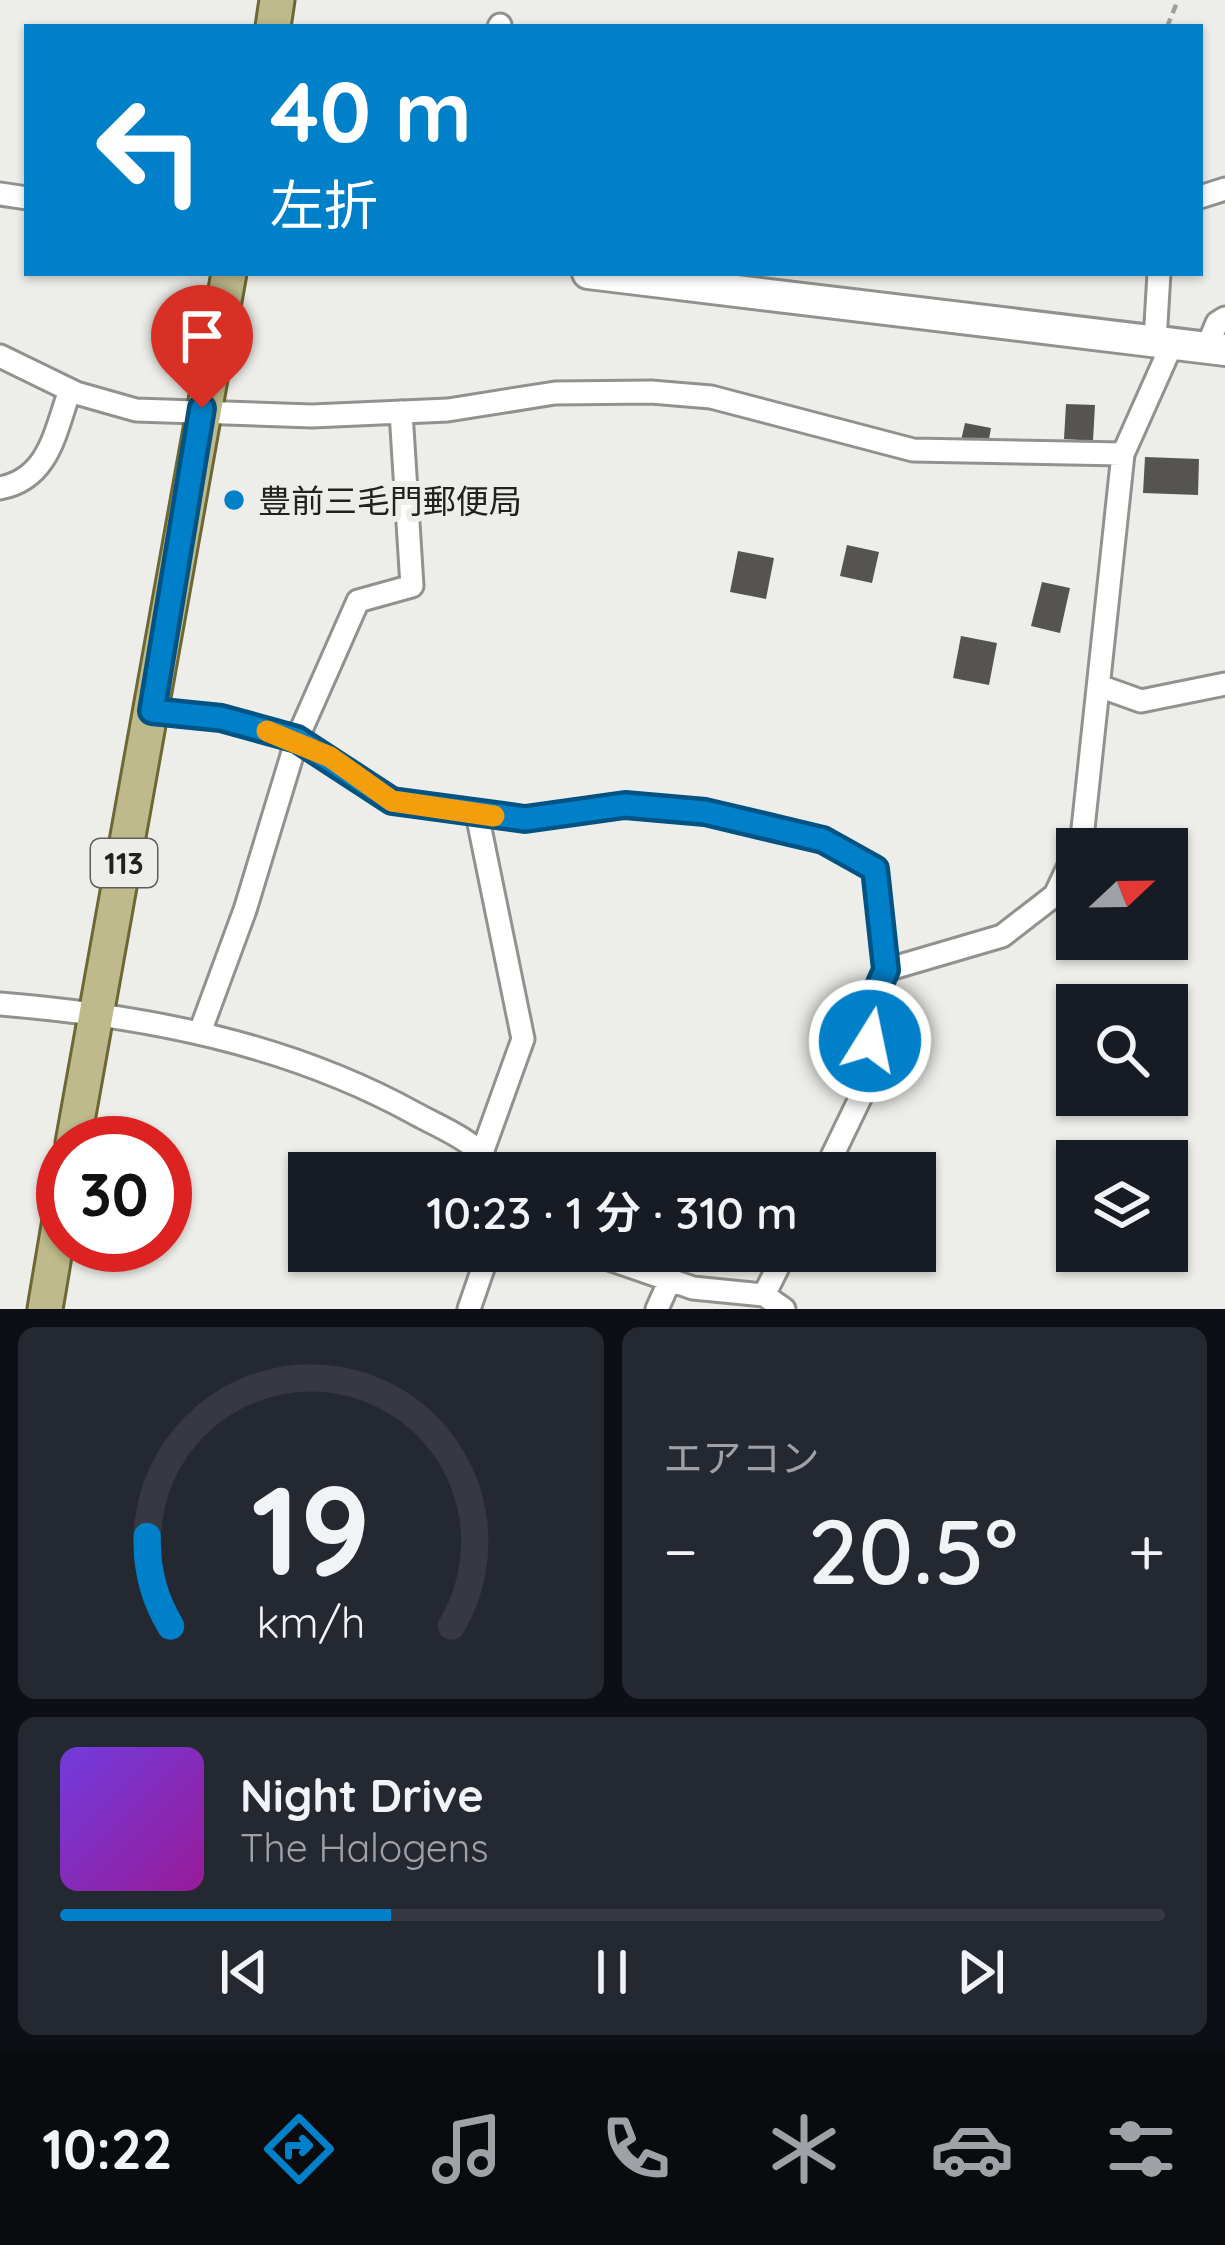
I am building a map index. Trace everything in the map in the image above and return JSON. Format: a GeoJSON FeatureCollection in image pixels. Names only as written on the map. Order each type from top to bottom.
{"type":"FeatureCollection","features":[{"type":"Feature","properties":{"kind":"main road","name":"113"},"geometry":{"type":"LineString","coordinates":[[77,1116],[229,276]]}},
{"type":"Feature","properties":{"kind":"main road"},"geometry":{"type":"LineString","coordinates":[[45,1309],[51,1272]]}},
{"type":"Feature","properties":{"kind":"street"},"geometry":{"type":"LineString","coordinates":[[637,276],[1216,349],[1216,323],[1225,318]]}},
{"type":"Feature","properties":{"kind":"street"},"geometry":{"type":"LineString","coordinates":[[886,970],[1002,936],[1054,896],[1082,838],[1124,454],[1164,342],[1159,276]]}},
{"type":"Feature","properties":{"kind":"street"},"geometry":{"type":"LineString","coordinates":[[0,356],[70,391],[136,410],[202,408],[312,416],[401,412],[555,393],[651,392],[711,397],[913,450],[1124,454]]}},
{"type":"Feature","properties":{"kind":"street"},"geometry":{"type":"LineString","coordinates":[[0,488],[20,485],[41,470],[70,391]]}},
{"type":"Feature","properties":{"kind":"street"},"geometry":{"type":"LineString","coordinates":[[200,1031],[245,910],[297,739],[358,601],[412,586],[401,412]]}},
{"type":"Feature","properties":{"kind":"street"},"geometry":{"type":"LineString","coordinates":[[1099,686],[1141,701],[1225,684]]}},
{"type":"Feature","properties":{"kind":"street"},"geometry":{"type":"LineString","coordinates":[[152,711],[221,718],[297,739],[392,801],[525,819],[625,805],[705,812],[823,840],[875,869],[886,970],[874,997],[866,1086],[834,1152]]}},
{"type":"Feature","properties":{"kind":"street"},"geometry":{"type":"LineString","coordinates":[[476,814],[523,1040],[492,1152]]}},
{"type":"Feature","properties":{"kind":"street"},"geometry":{"type":"LineString","coordinates":[[0,1004],[200,1031],[279,1052],[359,1083],[466,1152]]}},
{"type":"Feature","properties":{"kind":"street"},"geometry":{"type":"LineString","coordinates":[[470,1309],[482,1272]]}},
{"type":"Feature","properties":{"kind":"street"},"geometry":{"type":"LineString","coordinates":[[647,1272],[692,1288],[764,1295],[784,1309]]}},
{"type":"Feature","properties":{"kind":"street"},"geometry":{"type":"LineString","coordinates":[[764,1295],[776,1272]]}},
{"type":"Feature","properties":{"kind":"street"},"geometry":{"type":"LineString","coordinates":[[657,1309],[670,1280]]}},
{"type":"Feature","properties":{"kind":"building"},"geometry":{"type":"Polygon","coordinates":[[[1066,404],[1095,405],[1093,441],[1064,439],[1066,404]]]}},
{"type":"Feature","properties":{"kind":"building"},"geometry":{"type":"Polygon","coordinates":[[[965,423],[991,428],[987,450],[960,445],[965,423]]]}},
{"type":"Feature","properties":{"kind":"building"},"geometry":{"type":"Polygon","coordinates":[[[1145,457],[1199,459],[1198,495],[1143,493],[1145,457]]]}},
{"type":"Feature","properties":{"kind":"building"},"geometry":{"type":"Polygon","coordinates":[[[847,545],[879,552],[872,583],[840,576],[847,545]]]}},
{"type":"Feature","properties":{"kind":"building"},"geometry":{"type":"Polygon","coordinates":[[[738,551],[774,558],[766,599],[730,592],[738,551]]]}},
{"type":"Feature","properties":{"kind":"building"},"geometry":{"type":"Polygon","coordinates":[[[1042,582],[1070,588],[1060,633],[1031,626],[1042,582]]]}},
{"type":"Feature","properties":{"kind":"building"},"geometry":{"type":"Polygon","coordinates":[[[961,636],[997,643],[989,685],[953,678],[961,636]]]}},
{"type":"Feature","properties":{"kind":"slow traffic"},"geometry":{"type":"LineString","coordinates":[[267,731],[297,739],[330,757],[392,801],[494,816]]}},
{"type":"Feature","properties":{"kind":"place","name":"豊前三毛門郵便局"},"geometry":{"type":"Point","coordinates":[234,500]}},
{"type":"Feature","properties":{"kind":"route"},"geometry":{"type":"LineString","coordinates":[[202,408],[152,711],[221,718],[297,739],[392,801],[525,819],[625,805],[705,812],[823,840],[875,869],[886,970],[874,997],[870,1041]]}}]}
